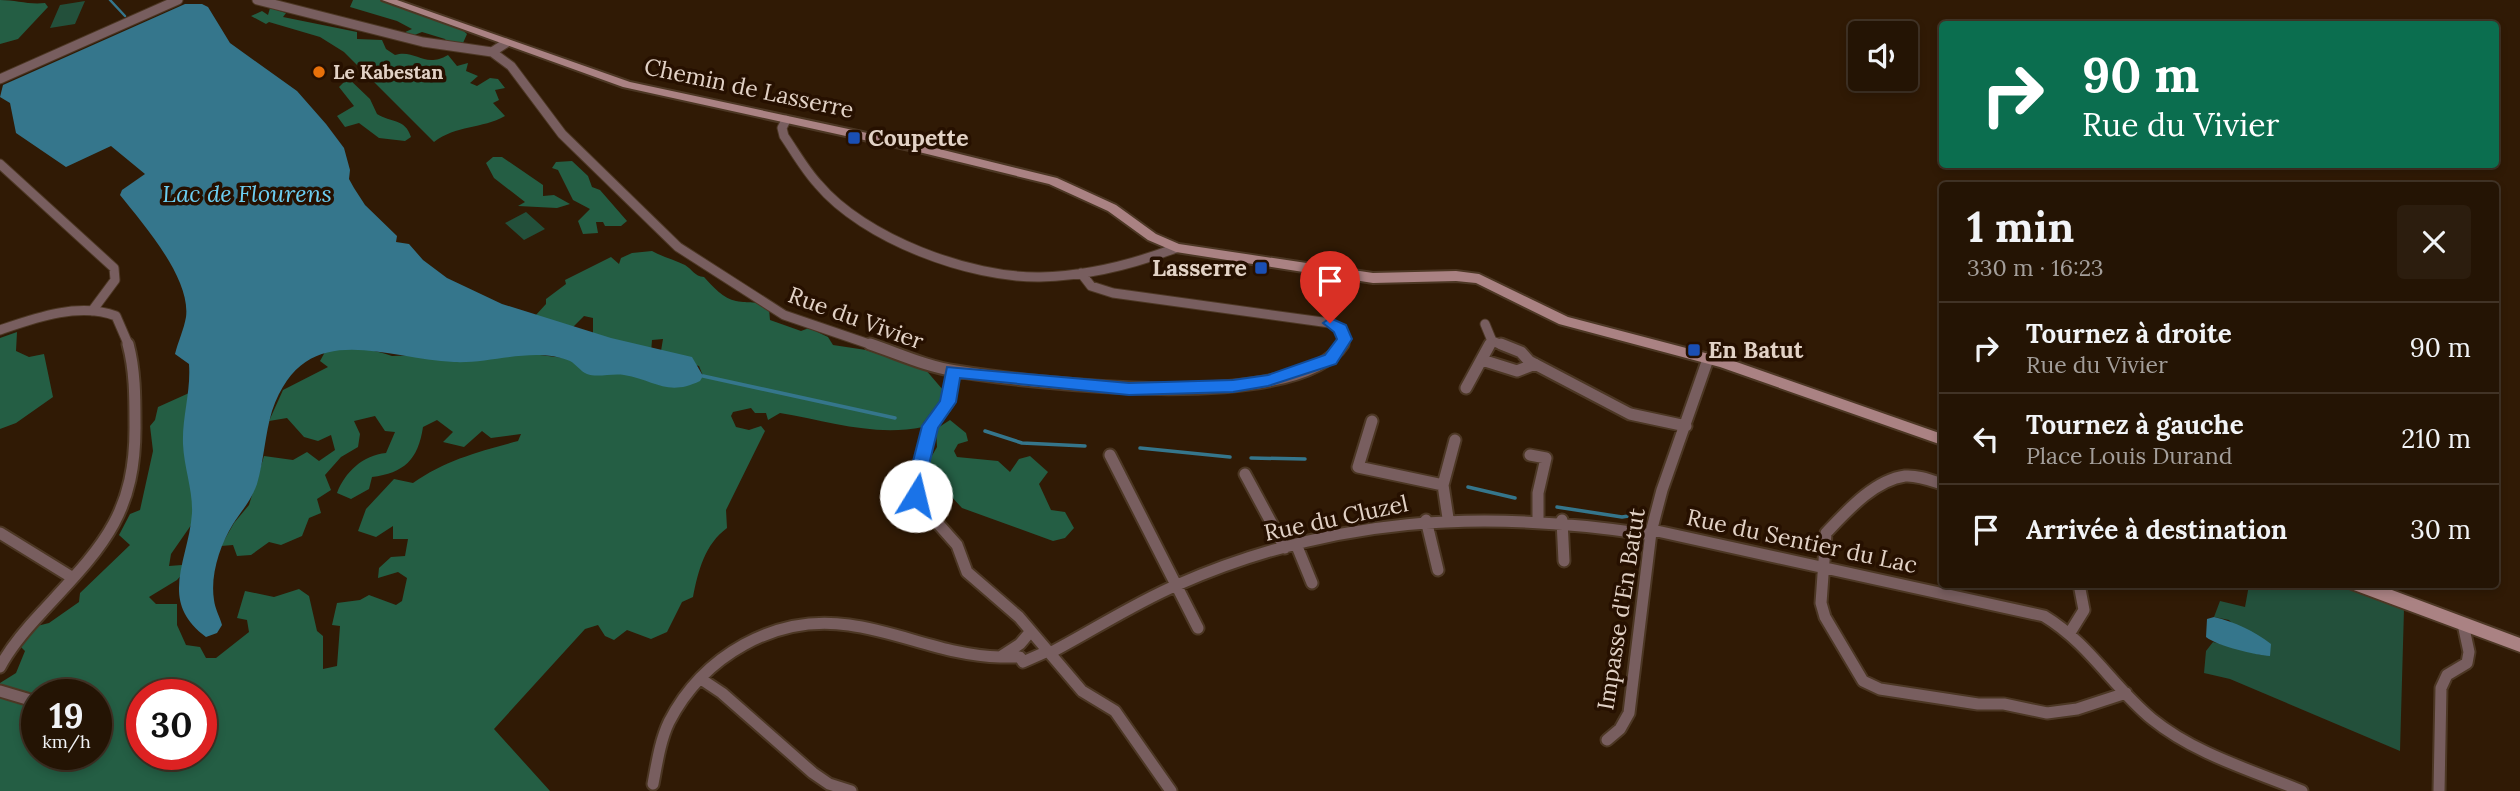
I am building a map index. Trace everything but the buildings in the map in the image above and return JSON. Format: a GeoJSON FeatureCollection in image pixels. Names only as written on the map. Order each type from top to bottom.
{"type":"FeatureCollection","features":[{"type":"Feature","properties":{"kind":"street"},"geometry":{"type":"LineString","coordinates":[[0,79],[178,0]]}},
{"type":"Feature","properties":{"kind":"street"},"geometry":{"type":"LineString","coordinates":[[257,0],[409,39],[492,52],[506,43]]}},
{"type":"Feature","properties":{"kind":"street","name":"Chemin de Lasserre"},"geometry":{"type":"LineString","coordinates":[[387,0],[627,85],[994,165],[1070,187],[1112,208],[1152,237],[1176,248],[1364,277],[1468,276],[1505,289],[1564,321],[1708,359],[1939,439]]}},
{"type":"Feature","properties":{"kind":"street","name":"Rue du Vivier"},"geometry":{"type":"LineString","coordinates":[[492,52],[512,66],[562,134],[686,254],[784,315],[918,363],[953,371],[1129,389],[1216,388],[1268,380],[1312,368],[1331,359],[1341,349],[1345,339],[1341,329],[1313,320],[1113,293],[1091,286],[1082,273]]}},
{"type":"Feature","properties":{"kind":"street"},"geometry":{"type":"LineString","coordinates":[[786,120],[782,131],[818,185],[844,209],[885,236],[952,263],[1003,274],[1041,277],[1136,263],[1176,248]]}},
{"type":"Feature","properties":{"kind":"street"},"geometry":{"type":"LineString","coordinates":[[0,164],[114,268],[115,280],[92,311]]}},
{"type":"Feature","properties":{"kind":"street"},"geometry":{"type":"LineString","coordinates":[[0,330],[29,321],[92,311],[110,312],[116,316],[128,344],[132,363],[136,445],[132,484],[109,539],[30,625],[0,667]]}},
{"type":"Feature","properties":{"kind":"street"},"geometry":{"type":"LineString","coordinates":[[1485,324],[1492,341],[1521,352],[1535,365],[1630,414],[1686,426]]}},
{"type":"Feature","properties":{"kind":"street"},"geometry":{"type":"LineString","coordinates":[[1466,387],[1492,341]]}},
{"type":"Feature","properties":{"kind":"street","name":"Impasse d'En Batut"},"geometry":{"type":"LineString","coordinates":[[1607,740],[1620,729],[1629,713],[1651,532],[1662,490],[1708,359]]}},
{"type":"Feature","properties":{"kind":"street"},"geometry":{"type":"LineString","coordinates":[[1482,360],[1517,371],[1535,365]]}},
{"type":"Feature","properties":{"kind":"street"},"geometry":{"type":"LineString","coordinates":[[953,371],[948,402],[930,426],[915,485],[916,496],[957,545],[967,572],[1031,631],[1082,691],[1115,710],[1171,791]]}},
{"type":"Feature","properties":{"kind":"street"},"geometry":{"type":"LineString","coordinates":[[1372,421],[1358,467],[1443,485]]}},
{"type":"Feature","properties":{"kind":"street"},"geometry":{"type":"LineString","coordinates":[[1448,518],[1443,485],[1455,440]]}},
{"type":"Feature","properties":{"kind":"street"},"geometry":{"type":"LineString","coordinates":[[1110,455],[1198,628]]}},
{"type":"Feature","properties":{"kind":"street"},"geometry":{"type":"LineString","coordinates":[[1530,455],[1546,458],[1538,493],[1538,518]]}},
{"type":"Feature","properties":{"kind":"street"},"geometry":{"type":"LineString","coordinates":[[1245,474],[1312,583]]}},
{"type":"Feature","properties":{"kind":"street"},"geometry":{"type":"LineString","coordinates":[[1939,483],[1904,476],[1867,496],[1826,533],[1821,603],[1825,617],[1857,672],[1871,686],[1978,704],[1987,701],[2019,706],[2029,711],[2049,714],[2126,693]]}},
{"type":"Feature","properties":{"kind":"street","name":"Rue du Cluzel"},"geometry":{"type":"LineString","coordinates":[[653,785],[669,722],[701,679],[723,658],[749,641],[782,629],[814,623],[863,628],[964,656],[1020,657],[1024,662],[1031,656],[1049,652],[1176,585],[1291,546],[1362,529],[1448,518],[1538,518],[1651,532]]}},
{"type":"Feature","properties":{"kind":"street"},"geometry":{"type":"LineString","coordinates":[[1426,520],[1438,570]]}},
{"type":"Feature","properties":{"kind":"street"},"geometry":{"type":"LineString","coordinates":[[1562,520],[1564,561]]}},
{"type":"Feature","properties":{"kind":"street","name":"Rue du Sentier du Lac"},"geometry":{"type":"LineString","coordinates":[[1651,532],[2029,611],[2071,631],[2091,649],[2150,718],[2175,735],[2302,791]]}},
{"type":"Feature","properties":{"kind":"street"},"geometry":{"type":"LineString","coordinates":[[0,533],[74,578]]}},
{"type":"Feature","properties":{"kind":"street"},"geometry":{"type":"LineString","coordinates":[[2071,631],[2084,618],[2086,609],[2079,588]]}},
{"type":"Feature","properties":{"kind":"street"},"geometry":{"type":"LineString","coordinates":[[2368,588],[2520,645]]}},
{"type":"Feature","properties":{"kind":"street"},"geometry":{"type":"LineString","coordinates":[[2439,791],[2441,688],[2447,675],[2466,663],[2469,652],[2463,624]]}},
{"type":"Feature","properties":{"kind":"street"},"geometry":{"type":"LineString","coordinates":[[1000,657],[1020,644],[1031,631]]}},
{"type":"Feature","properties":{"kind":"street"},"geometry":{"type":"LineString","coordinates":[[701,679],[722,693],[813,773],[829,784],[851,791]]}},
{"type":"Feature","properties":{"kind":"street"},"geometry":{"type":"LineString","coordinates":[[0,691],[21,697]]}},
{"type":"Feature","properties":{"kind":"green space"},"geometry":{"type":"Polygon","coordinates":[[[0,0],[45,3],[48,7],[18,39],[0,44],[0,0]]]}},
{"type":"Feature","properties":{"kind":"green space"},"geometry":{"type":"Polygon","coordinates":[[[353,0],[382,0],[459,27],[467,34],[463,43],[447,43],[445,39],[422,32],[412,36],[403,33],[412,29],[397,21],[350,7],[353,0]]]}},
{"type":"Feature","properties":{"kind":"green space"},"geometry":{"type":"Polygon","coordinates":[[[85,1],[75,24],[50,28],[60,5],[85,1]]]}},
{"type":"Feature","properties":{"kind":"green space"},"geometry":{"type":"Polygon","coordinates":[[[270,8],[286,13],[283,17],[357,32],[357,39],[382,40],[386,49],[395,55],[409,54],[433,60],[448,55],[457,66],[468,63],[466,71],[478,76],[470,83],[477,86],[490,78],[498,79],[505,88],[495,90],[499,100],[493,103],[505,116],[451,133],[434,142],[344,52],[320,37],[269,22],[266,24],[251,16],[262,11],[268,15],[270,8]]]}},
{"type":"Feature","properties":{"kind":"green space"},"geometry":{"type":"Polygon","coordinates":[[[348,78],[370,99],[377,114],[401,124],[411,137],[405,141],[379,138],[359,123],[345,127],[337,116],[354,106],[339,87],[348,78]]]}},
{"type":"Feature","properties":{"kind":"green space"},"geometry":{"type":"Polygon","coordinates":[[[493,157],[502,157],[543,185],[543,196],[554,195],[570,204],[557,208],[518,206],[525,202],[494,178],[486,163],[493,157]]]}},
{"type":"Feature","properties":{"kind":"green space"},"geometry":{"type":"Polygon","coordinates":[[[572,161],[588,176],[592,187],[600,190],[627,221],[621,226],[605,226],[603,222],[596,222],[598,233],[583,234],[578,221],[590,209],[573,200],[558,170],[552,168],[556,162],[572,161]]]}},
{"type":"Feature","properties":{"kind":"green space"},"geometry":{"type":"Polygon","coordinates":[[[526,212],[545,229],[524,240],[505,223],[526,212]]]}},
{"type":"Feature","properties":{"kind":"green space"},"geometry":{"type":"Polygon","coordinates":[[[652,251],[681,263],[704,277],[727,298],[755,303],[769,309],[770,320],[801,331],[809,328],[828,337],[833,345],[866,350],[925,369],[943,390],[942,402],[923,427],[905,430],[852,427],[780,413],[768,420],[766,413],[755,413],[751,408],[733,412],[731,416],[736,427],[749,430],[761,426],[765,431],[726,510],[727,528],[719,534],[708,550],[700,568],[693,597],[682,602],[667,632],[651,639],[627,630],[614,640],[605,636],[598,625],[585,629],[494,729],[550,791],[0,791],[0,683],[16,673],[25,651],[15,641],[25,629],[49,623],[79,602],[80,593],[130,545],[119,535],[130,514],[140,510],[153,451],[150,426],[155,420],[158,407],[198,389],[196,518],[171,554],[169,566],[182,565],[185,571],[177,580],[149,597],[156,604],[177,604],[177,625],[186,645],[200,647],[206,658],[216,658],[249,632],[247,620],[237,618],[245,591],[274,597],[299,589],[309,596],[317,631],[323,636],[323,669],[337,666],[340,626],[332,625],[337,603],[360,600],[369,595],[396,605],[402,601],[407,578],[398,572],[378,578],[379,568],[391,557],[405,556],[408,539],[393,539],[393,526],[376,537],[358,531],[366,509],[394,479],[413,483],[451,462],[518,441],[521,434],[491,438],[482,431],[464,447],[443,442],[453,432],[437,420],[423,427],[417,448],[408,463],[393,472],[372,477],[369,489],[351,499],[337,493],[345,478],[362,461],[386,453],[395,432],[385,431],[375,416],[354,421],[360,434],[358,447],[341,457],[325,475],[331,490],[317,499],[321,513],[309,518],[302,536],[281,545],[269,542],[251,555],[237,556],[233,545],[221,546],[234,523],[249,505],[264,456],[293,460],[307,452],[319,461],[335,450],[331,435],[318,441],[304,437],[287,418],[269,421],[283,390],[328,367],[320,361],[325,352],[351,349],[392,356],[517,352],[703,376],[699,366],[660,357],[663,339],[652,340],[651,353],[593,340],[593,318],[584,316],[571,329],[535,316],[546,304],[546,299],[566,284],[565,280],[611,257],[619,264],[621,258],[632,253],[652,251]]]}},
{"type":"Feature","properties":{"kind":"green space"},"geometry":{"type":"Polygon","coordinates":[[[17,332],[16,351],[29,357],[44,354],[53,397],[16,423],[0,429],[0,338],[17,332]]]}},
{"type":"Feature","properties":{"kind":"green space"},"geometry":{"type":"Polygon","coordinates":[[[950,420],[966,433],[968,441],[958,444],[954,451],[957,457],[998,461],[1010,472],[1019,459],[1030,456],[1048,472],[1039,484],[1051,510],[1065,512],[1074,528],[1065,538],[1053,541],[962,508],[948,493],[931,485],[926,466],[937,447],[936,429],[950,420]]]}},
{"type":"Feature","properties":{"kind":"green space"},"geometry":{"type":"Polygon","coordinates":[[[2248,588],[2349,588],[2404,609],[2400,751],[2230,679],[2204,673],[2206,651],[2213,642],[2261,655],[2229,620],[2214,617],[2220,601],[2245,607],[2248,588]]]}},
{"type":"Feature","properties":{"kind":"water","name":"Lac de Flourens"},"geometry":{"type":"Polygon","coordinates":[[[185,4],[202,4],[208,7],[230,43],[297,91],[344,148],[350,170],[349,179],[365,205],[397,236],[396,242],[409,244],[423,260],[447,278],[502,304],[611,338],[692,357],[703,376],[700,381],[679,388],[661,386],[624,375],[591,375],[570,361],[542,355],[454,362],[349,350],[325,353],[304,363],[286,381],[272,411],[257,484],[228,532],[220,551],[213,590],[222,625],[217,633],[206,637],[191,623],[179,594],[192,513],[183,444],[189,364],[175,354],[186,317],[186,302],[164,252],[120,195],[122,190],[145,174],[111,146],[66,167],[16,133],[10,103],[0,97],[3,85],[185,4]]]}},
{"type":"Feature","properties":{"kind":"water"},"geometry":{"type":"Polygon","coordinates":[[[2214,617],[2265,639],[2271,644],[2270,656],[2227,647],[2206,637],[2207,619],[2214,617]]]}},
{"type":"Feature","properties":{"kind":"waterway"},"geometry":{"type":"LineString","coordinates":[[110,0],[125,16]]}},
{"type":"Feature","properties":{"kind":"waterway"},"geometry":{"type":"LineString","coordinates":[[703,376],[895,418]]}},
{"type":"Feature","properties":{"kind":"waterway"},"geometry":{"type":"LineString","coordinates":[[985,431],[1022,443],[1085,446]]}},
{"type":"Feature","properties":{"kind":"waterway"},"geometry":{"type":"LineString","coordinates":[[1140,448],[1230,457]]}},
{"type":"Feature","properties":{"kind":"waterway"},"geometry":{"type":"LineString","coordinates":[[1251,458],[1305,459]]}},
{"type":"Feature","properties":{"kind":"waterway"},"geometry":{"type":"LineString","coordinates":[[1468,487],[1515,498]]}},
{"type":"Feature","properties":{"kind":"waterway"},"geometry":{"type":"LineString","coordinates":[[1557,507],[1622,517],[1635,515]]}},
{"type":"Feature","properties":{"kind":"place","name":"Le Kabestan"},"geometry":{"type":"Point","coordinates":[319,72]}},
{"type":"Feature","properties":{"kind":"place","name":"Coupette"},"geometry":{"type":"Point","coordinates":[854,138]}},
{"type":"Feature","properties":{"kind":"place","name":"Lasserre"},"geometry":{"type":"Point","coordinates":[1261,268]}},
{"type":"Feature","properties":{"kind":"place","name":"En Batut"},"geometry":{"type":"Point","coordinates":[1694,350]}},
{"type":"Feature","properties":{"kind":"route"},"geometry":{"type":"LineString","coordinates":[[916,496],[915,485],[930,426],[948,402],[953,371],[1129,389],[1193,390],[1252,384],[1322,365],[1331,359],[1341,349],[1345,339],[1341,329],[1330,323]]}}]}
